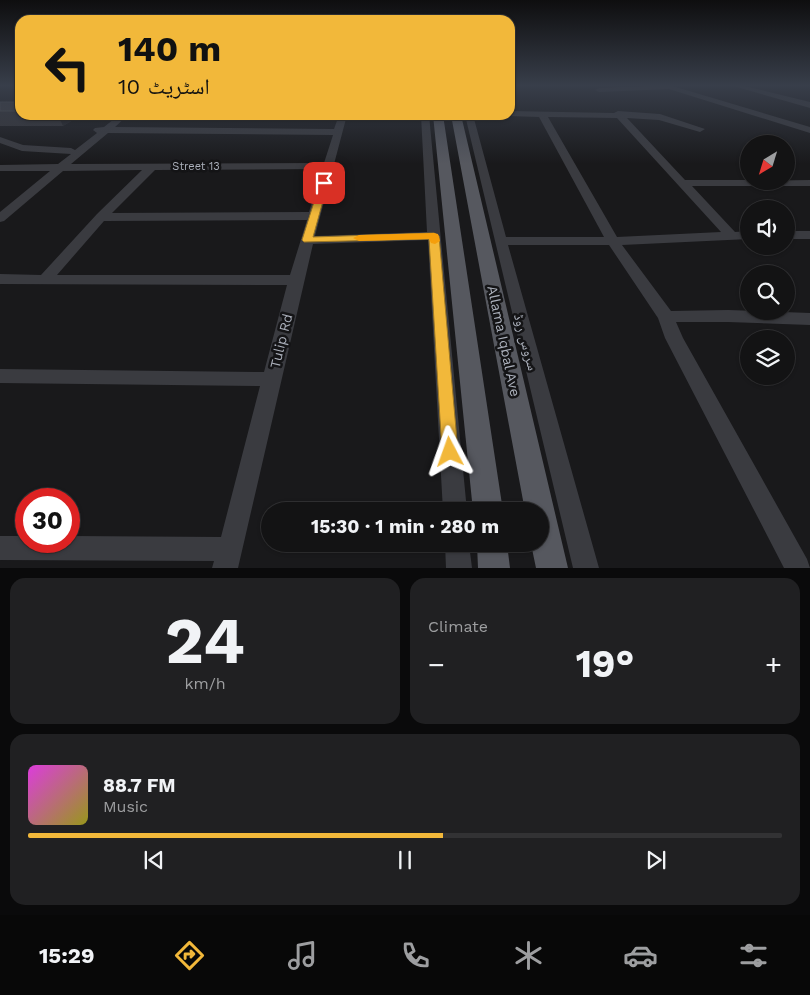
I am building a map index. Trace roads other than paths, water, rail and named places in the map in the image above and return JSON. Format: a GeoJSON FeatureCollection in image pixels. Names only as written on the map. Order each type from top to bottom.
{"type":"FeatureCollection","features":[{"type":"Feature","properties":{"kind":"main road"},"geometry":{"type":"LineString","coordinates":[[439,120],[487,502]]}},
{"type":"Feature","properties":{"kind":"main road","name":"Allama Iqbal Ave"},"geometry":{"type":"LineString","coordinates":[[457,120],[552,568]]}},
{"type":"Feature","properties":{"kind":"main road"},"geometry":{"type":"LineString","coordinates":[[493,552],[494,568]]}},
{"type":"Feature","properties":{"kind":"street"},"geometry":{"type":"LineString","coordinates":[[751,112],[810,130]]}},
{"type":"Feature","properties":{"kind":"street"},"geometry":{"type":"LineString","coordinates":[[515,114],[618,114],[660,118],[700,129]]}},
{"type":"Feature","properties":{"kind":"street"},"geometry":{"type":"LineString","coordinates":[[542,114],[613,241],[666,317],[674,338],[798,568]]}},
{"type":"Feature","properties":{"kind":"street"},"geometry":{"type":"LineString","coordinates":[[618,114],[731,235]]}},
{"type":"Feature","properties":{"kind":"street"},"geometry":{"type":"LineString","coordinates":[[0,218],[111,120]]}},
{"type":"Feature","properties":{"kind":"street"},"geometry":{"type":"LineString","coordinates":[[0,209],[57,167],[71,152],[117,120]]}},
{"type":"Feature","properties":{"kind":"street"},"geometry":{"type":"LineString","coordinates":[[425,120],[454,502]]}},
{"type":"Feature","properties":{"kind":"street","name":"سروس روڈ"},"geometry":{"type":"LineString","coordinates":[[470,120],[586,568]]}},
{"type":"Feature","properties":{"kind":"street"},"geometry":{"type":"LineString","coordinates":[[102,130],[340,123]]}},
{"type":"Feature","properties":{"kind":"street","name":"Tulip Rd"},"geometry":{"type":"LineString","coordinates":[[227,558],[296,280],[340,123]]}},
{"type":"Feature","properties":{"kind":"street"},"geometry":{"type":"LineString","coordinates":[[0,140],[22,148],[71,152]]}},
{"type":"Feature","properties":{"kind":"street"},"geometry":{"type":"LineString","coordinates":[[45,279],[101,217],[153,166]]}},
{"type":"Feature","properties":{"kind":"street","name":"Street 13"},"geometry":{"type":"LineString","coordinates":[[0,168],[329,166]]}},
{"type":"Feature","properties":{"kind":"street"},"geometry":{"type":"LineString","coordinates":[[682,183],[810,182]]}},
{"type":"Feature","properties":{"kind":"street"},"geometry":{"type":"LineString","coordinates":[[101,217],[314,216]]}},
{"type":"Feature","properties":{"kind":"street"},"geometry":{"type":"LineString","coordinates":[[795,234],[810,234]]}},
{"type":"Feature","properties":{"kind":"street"},"geometry":{"type":"LineString","coordinates":[[500,241],[613,241],[740,235]]}},
{"type":"Feature","properties":{"kind":"street"},"geometry":{"type":"LineString","coordinates":[[307,240],[434,236]]}},
{"type":"Feature","properties":{"kind":"street"},"geometry":{"type":"LineString","coordinates":[[0,279],[296,280]]}},
{"type":"Feature","properties":{"kind":"street"},"geometry":{"type":"LineString","coordinates":[[666,317],[728,316],[808,321]]}},
{"type":"Feature","properties":{"kind":"street"},"geometry":{"type":"LineString","coordinates":[[0,376],[272,379]]}},
{"type":"Feature","properties":{"kind":"street"},"geometry":{"type":"LineString","coordinates":[[0,548],[227,558]]}},
{"type":"Feature","properties":{"kind":"street"},"geometry":{"type":"LineString","coordinates":[[458,552],[459,568]]}}]}
